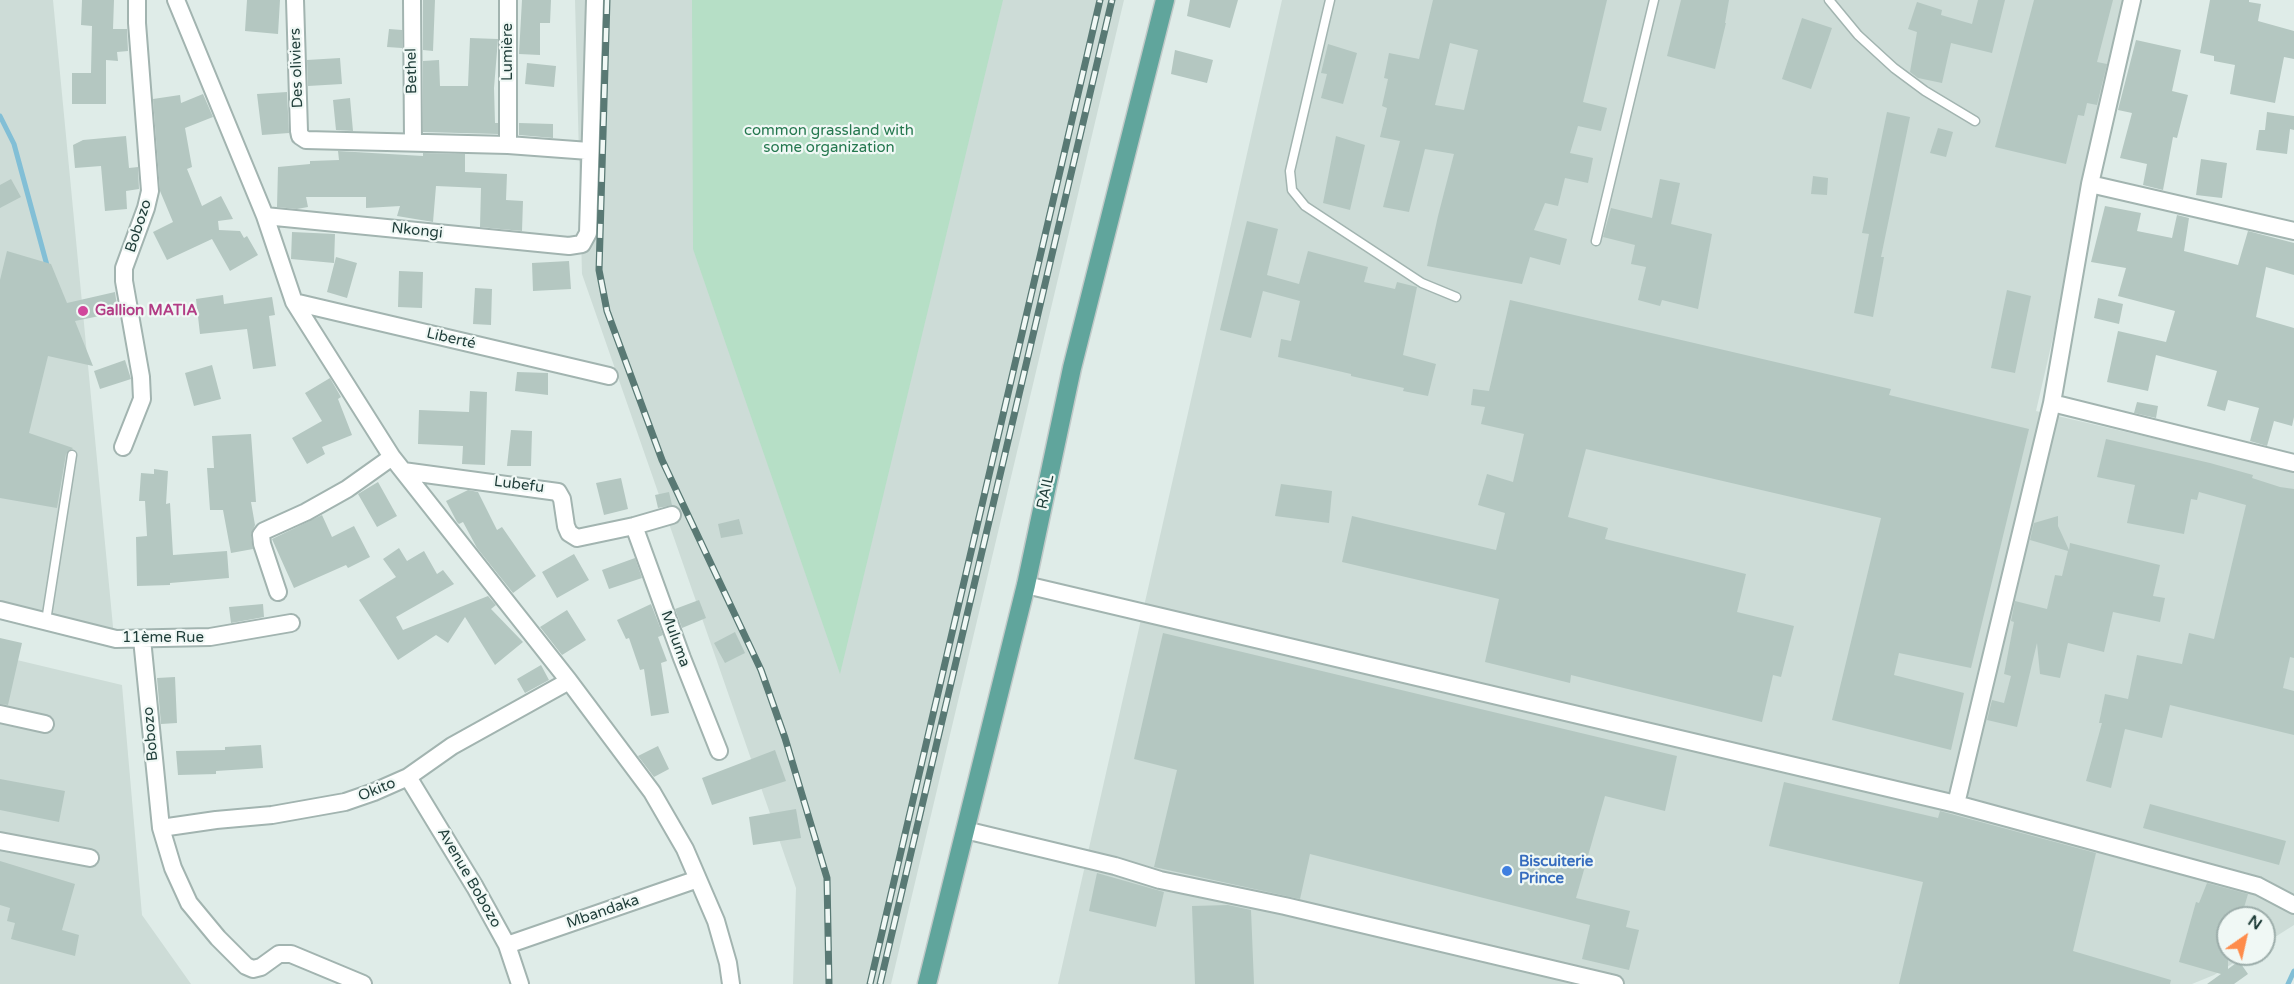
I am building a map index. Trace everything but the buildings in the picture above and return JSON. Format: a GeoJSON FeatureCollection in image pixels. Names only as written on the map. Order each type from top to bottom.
{"type":"FeatureCollection","features":[{"type":"Feature","properties":{"kind":"main road","name":"RAIL"},"geometry":{"type":"LineString","coordinates":[[927,984],[1026,585],[1072,368],[1165,0]]}},
{"type":"Feature","properties":{"kind":"street","name":"Bobozo"},"geometry":{"type":"LineString","coordinates":[[123,447],[142,399],[141,377],[124,280],[124,268],[150,191],[137,0]]}},
{"type":"Feature","properties":{"kind":"street"},"geometry":{"type":"LineString","coordinates":[[176,0],[265,216],[294,302],[392,457],[569,681],[652,792],[685,849],[716,921],[728,963],[731,984]]}},
{"type":"Feature","properties":{"kind":"street","name":"Des oliviers"},"geometry":{"type":"LineString","coordinates":[[295,0],[300,136],[306,140],[413,142]]}},
{"type":"Feature","properties":{"kind":"street","name":"Bethel"},"geometry":{"type":"LineString","coordinates":[[412,0],[413,142]]}},
{"type":"Feature","properties":{"kind":"street","name":"Lumière"},"geometry":{"type":"LineString","coordinates":[[508,0],[508,146]]}},
{"type":"Feature","properties":{"kind":"street"},"geometry":{"type":"LineString","coordinates":[[413,142],[589,151],[595,0]]}},
{"type":"Feature","properties":{"kind":"street"},"geometry":{"type":"LineString","coordinates":[[1956,804],[2052,403],[2090,184],[2132,0]]}},
{"type":"Feature","properties":{"kind":"street","name":"Nkongi"},"geometry":{"type":"LineString","coordinates":[[265,216],[569,246],[582,244],[588,233],[589,151]]}},
{"type":"Feature","properties":{"kind":"street"},"geometry":{"type":"LineString","coordinates":[[2090,184],[2294,231]]}},
{"type":"Feature","properties":{"kind":"street","name":"Liberté"},"geometry":{"type":"LineString","coordinates":[[294,302],[609,376]]}},
{"type":"Feature","properties":{"kind":"street"},"geometry":{"type":"LineString","coordinates":[[2052,403],[2294,463]]}},
{"type":"Feature","properties":{"kind":"street"},"geometry":{"type":"LineString","coordinates":[[278,592],[262,544],[261,535],[264,531],[306,512],[347,489],[392,457]]}},
{"type":"Feature","properties":{"kind":"street","name":"Lubefu"},"geometry":{"type":"LineString","coordinates":[[403,471],[551,489],[558,492],[562,499],[566,526],[569,533],[577,538],[672,515]]}},
{"type":"Feature","properties":{"kind":"street","name":"Muluma"},"geometry":{"type":"LineString","coordinates":[[634,526],[719,751]]}},
{"type":"Feature","properties":{"kind":"street"},"geometry":{"type":"LineString","coordinates":[[1026,585],[1956,804],[2258,886],[2294,905]]}},
{"type":"Feature","properties":{"kind":"street","name":"11ème Rue"},"geometry":{"type":"LineString","coordinates":[[0,609],[116,639],[210,637],[291,623]]}},
{"type":"Feature","properties":{"kind":"street","name":"Bobozo"},"geometry":{"type":"LineString","coordinates":[[142,639],[161,828]]}},
{"type":"Feature","properties":{"kind":"street","name":"Okito"},"geometry":{"type":"LineString","coordinates":[[161,828],[272,815],[345,802],[408,777],[452,746],[569,681]]}},
{"type":"Feature","properties":{"kind":"street"},"geometry":{"type":"LineString","coordinates":[[0,714],[45,724]]}},
{"type":"Feature","properties":{"kind":"street","name":"Avenue Bobozo"},"geometry":{"type":"LineString","coordinates":[[408,777],[475,887],[507,945],[520,984]]}},
{"type":"Feature","properties":{"kind":"street"},"geometry":{"type":"LineString","coordinates":[[161,828],[172,868],[189,903],[218,938],[246,966],[253,969],[261,967],[279,954],[291,954],[363,984]]}},
{"type":"Feature","properties":{"kind":"street"},"geometry":{"type":"LineString","coordinates":[[965,830],[1115,866],[1160,880],[1285,906],[1615,984]]}},
{"type":"Feature","properties":{"kind":"street"},"geometry":{"type":"LineString","coordinates":[[0,841],[90,858]]}},
{"type":"Feature","properties":{"kind":"street","name":"Mbandaka"},"geometry":{"type":"LineString","coordinates":[[507,945],[698,879]]}},
{"type":"Feature","properties":{"kind":"lane"},"geometry":{"type":"LineString","coordinates":[[1330,0],[1290,171],[1292,190],[1305,206],[1422,283],[1456,297]]}},
{"type":"Feature","properties":{"kind":"lane"},"geometry":{"type":"LineString","coordinates":[[1596,241],[1654,0]]}},
{"type":"Feature","properties":{"kind":"lane"},"geometry":{"type":"LineString","coordinates":[[1829,0],[1858,34],[1894,68],[1925,91],[1975,121]]}},
{"type":"Feature","properties":{"kind":"lane"},"geometry":{"type":"LineString","coordinates":[[46,621],[72,456]]}},
{"type":"Feature","properties":{"kind":"shaded area"},"geometry":{"type":"Polygon","coordinates":[[[0,0],[53,0],[114,637],[0,609],[0,0]]]}},
{"type":"Feature","properties":{"kind":"shaded area"},"geometry":{"type":"Polygon","coordinates":[[[575,0],[1124,0],[891,984],[793,984],[796,888],[582,274],[575,0]]]}},
{"type":"Feature","properties":{"kind":"shaded area"},"geometry":{"type":"Polygon","coordinates":[[[1282,0],[2131,0],[2036,411],[2294,471],[2294,925],[2276,936],[2276,906],[2216,906],[2216,966],[2229,966],[2192,984],[1058,984],[1282,0]]]}},
{"type":"Feature","properties":{"kind":"shaded area"},"geometry":{"type":"Polygon","coordinates":[[[0,656],[122,685],[142,915],[191,984],[0,984],[0,656]]]}},
{"type":"Feature","properties":{"kind":"green space","name":"common grassland with some organization"},"geometry":{"type":"Polygon","coordinates":[[[692,0],[1003,0],[840,674],[693,249],[692,0]]]}},
{"type":"Feature","properties":{"kind":"waterway"},"geometry":{"type":"LineString","coordinates":[[0,116],[14,144],[48,269]]}},
{"type":"Feature","properties":{"kind":"waterway"},"geometry":{"type":"LineString","coordinates":[[2288,984],[2294,971]]}},
{"type":"Feature","properties":{"kind":"railway"},"geometry":{"type":"LineString","coordinates":[[607,0],[599,270],[607,311],[662,460],[761,670],[785,738],[827,878],[829,984]]}},
{"type":"Feature","properties":{"kind":"railway"},"geometry":{"type":"LineString","coordinates":[[870,984],[1100,0]]}},
{"type":"Feature","properties":{"kind":"railway"},"geometry":{"type":"LineString","coordinates":[[880,984],[1112,0]]}},
{"type":"Feature","properties":{"kind":"place","name":"Gallion MATIA"},"geometry":{"type":"Point","coordinates":[83,311]}},
{"type":"Feature","properties":{"kind":"place","name":"Biscuiterie Prince"},"geometry":{"type":"Point","coordinates":[1507,871]}}]}
